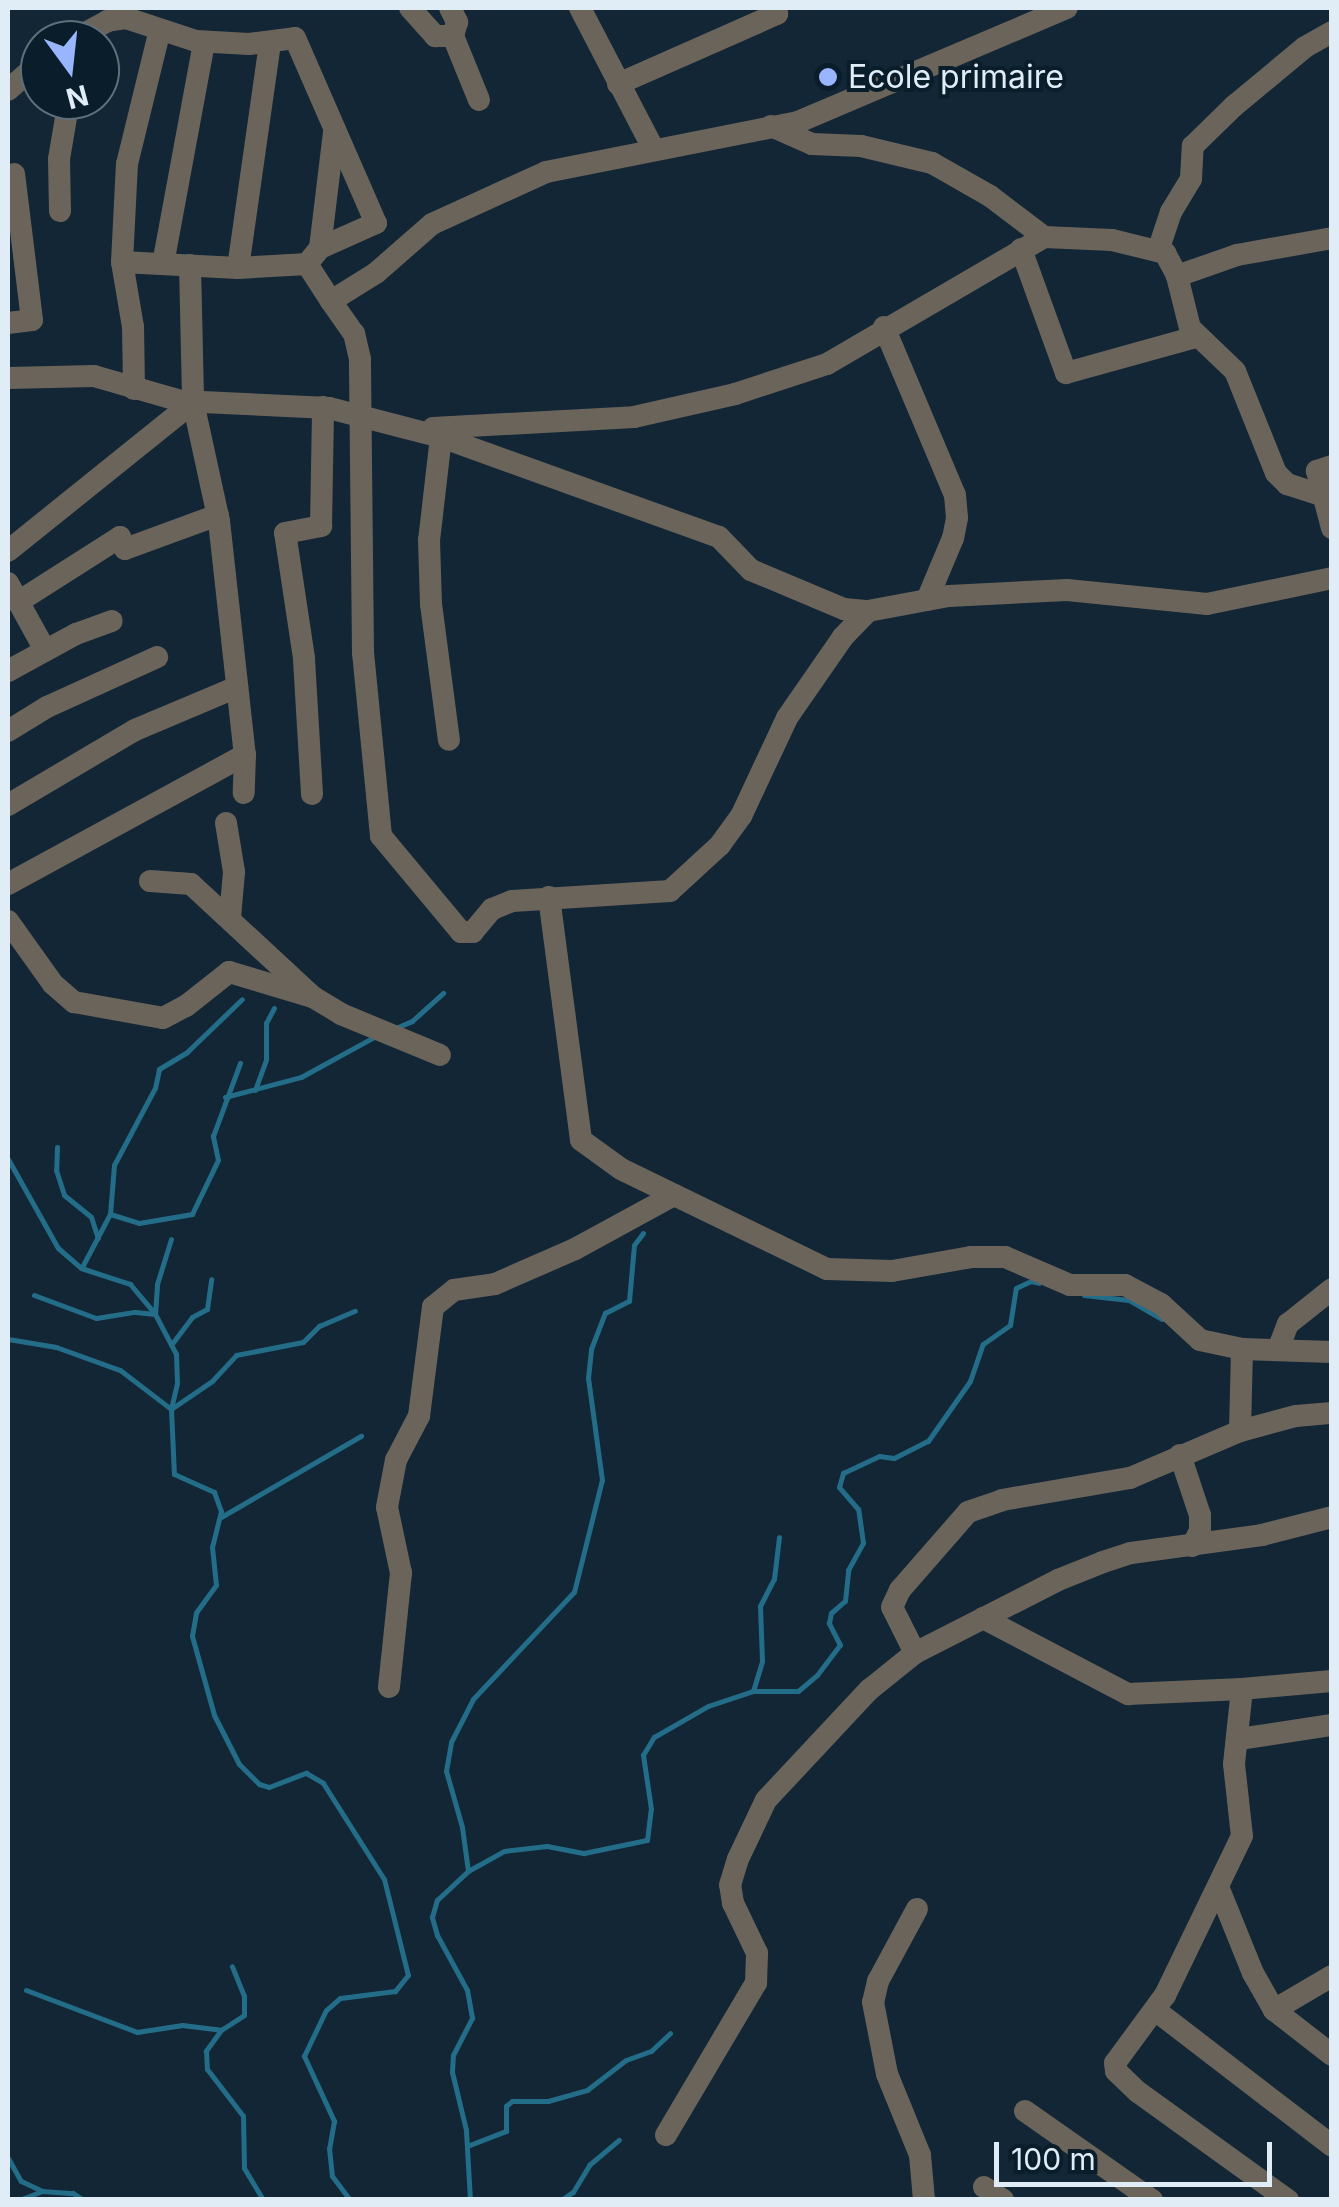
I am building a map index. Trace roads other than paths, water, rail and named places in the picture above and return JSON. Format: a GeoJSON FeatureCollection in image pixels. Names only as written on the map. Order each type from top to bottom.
{"type":"FeatureCollection","features":[{"type":"Feature","properties":{"kind":"street"},"geometry":{"type":"LineString","coordinates":[[410,8],[435,36],[454,36]]}},
{"type":"Feature","properties":{"kind":"street"},"geometry":{"type":"LineString","coordinates":[[450,8],[458,22],[454,36],[480,100]]}},
{"type":"Feature","properties":{"kind":"street"},"geometry":{"type":"LineString","coordinates":[[580,8],[654,150]]}},
{"type":"Feature","properties":{"kind":"street"},"geometry":{"type":"LineString","coordinates":[[734,8],[744,30]]}},
{"type":"Feature","properties":{"kind":"street"},"geometry":{"type":"LineString","coordinates":[[331,301],[376,273],[432,224],[562,167],[771,126],[839,108],[1066,8]]}},
{"type":"Feature","properties":{"kind":"street"},"geometry":{"type":"LineString","coordinates":[[618,84],[744,30],[780,10]]}},
{"type":"Feature","properties":{"kind":"street"},"geometry":{"type":"LineString","coordinates":[[113,20],[156,22],[204,42],[295,38],[376,223],[313,256],[238,268],[122,262]]}},
{"type":"Feature","properties":{"kind":"street"},"geometry":{"type":"LineString","coordinates":[[134,388],[133,328],[122,262],[127,164],[156,22]]}},
{"type":"Feature","properties":{"kind":"street"},"geometry":{"type":"LineString","coordinates":[[1158,251],[1171,212],[1191,179],[1193,146],[1234,106],[1305,48],[1332,32]]}},
{"type":"Feature","properties":{"kind":"street"},"geometry":{"type":"LineString","coordinates":[[163,264],[204,42]]}},
{"type":"Feature","properties":{"kind":"street"},"geometry":{"type":"LineString","coordinates":[[238,268],[270,42]]}},
{"type":"Feature","properties":{"kind":"street"},"geometry":{"type":"LineString","coordinates":[[60,212],[58,159],[66,120]]}},
{"type":"Feature","properties":{"kind":"street"},"geometry":{"type":"LineString","coordinates":[[771,126],[812,144],[860,146],[932,164],[990,196],[1044,237]]}},
{"type":"Feature","properties":{"kind":"street"},"geometry":{"type":"LineString","coordinates":[[335,129],[313,256],[331,301],[354,334],[360,359],[364,653],[381,836],[461,932],[473,932],[492,909],[512,901],[670,890],[720,845],[741,816],[787,718],[843,638],[868,611]]}},
{"type":"Feature","properties":{"kind":"street"},"geometry":{"type":"LineString","coordinates":[[8,323],[32,320],[14,174]]}},
{"type":"Feature","properties":{"kind":"street"},"geometry":{"type":"LineString","coordinates":[[409,429],[634,417],[672,410],[827,364],[884,327],[1044,237],[1112,240],[1167,256],[1178,276],[1187,321],[1196,337],[1235,371],[1276,473],[1327,510]]}},
{"type":"Feature","properties":{"kind":"street"},"geometry":{"type":"LineString","coordinates":[[1178,276],[1237,255],[1332,238]]}},
{"type":"Feature","properties":{"kind":"street"},"geometry":{"type":"LineString","coordinates":[[1021,250],[1064,372],[1196,337]]}},
{"type":"Feature","properties":{"kind":"street"},"geometry":{"type":"LineString","coordinates":[[190,266],[193,402],[218,515],[244,755],[244,793]]}},
{"type":"Feature","properties":{"kind":"street"},"geometry":{"type":"LineString","coordinates":[[884,327],[955,495],[953,538],[927,600]]}},
{"type":"Feature","properties":{"kind":"street"},"geometry":{"type":"LineString","coordinates":[[8,378],[94,376],[193,402],[323,407],[441,437],[719,537],[750,570],[844,609],[868,611],[927,600],[1067,590],[1207,604],[1332,578]]}},
{"type":"Feature","properties":{"kind":"street"},"geometry":{"type":"LineString","coordinates":[[8,551],[193,402]]}},
{"type":"Feature","properties":{"kind":"street"},"geometry":{"type":"LineString","coordinates":[[312,794],[304,658],[284,533],[321,526],[323,407]]}},
{"type":"Feature","properties":{"kind":"street"},"geometry":{"type":"LineString","coordinates":[[441,437],[430,540],[430,588],[450,740]]}},
{"type":"Feature","properties":{"kind":"street"},"geometry":{"type":"LineString","coordinates":[[1327,510],[1317,470],[1332,466]]}},
{"type":"Feature","properties":{"kind":"street"},"geometry":{"type":"LineString","coordinates":[[45,650],[13,592],[120,537],[124,550],[218,515]]}},
{"type":"Feature","properties":{"kind":"street"},"geometry":{"type":"LineString","coordinates":[[8,671],[112,621]]}},
{"type":"Feature","properties":{"kind":"street"},"geometry":{"type":"LineString","coordinates":[[8,731],[47,707],[157,657]]}},
{"type":"Feature","properties":{"kind":"street"},"geometry":{"type":"LineString","coordinates":[[8,804],[135,730],[236,687]]}},
{"type":"Feature","properties":{"kind":"street"},"geometry":{"type":"LineString","coordinates":[[8,884],[244,755]]}},
{"type":"Feature","properties":{"kind":"street"},"geometry":{"type":"LineString","coordinates":[[226,823],[234,872],[230,918]]}},
{"type":"Feature","properties":{"kind":"street"},"geometry":{"type":"LineString","coordinates":[[150,881],[190,884],[313,996],[341,1014],[440,1055]]}},
{"type":"Feature","properties":{"kind":"street"},"geometry":{"type":"LineString","coordinates":[[549,898],[581,1140],[621,1169],[827,1269],[892,1271],[971,1258],[1005,1257],[1070,1285],[1124,1286],[1161,1304],[1193,1336],[1242,1349],[1279,1347],[1332,1352]]}},
{"type":"Feature","properties":{"kind":"street"},"geometry":{"type":"LineString","coordinates":[[8,921],[53,984],[74,1002],[163,1018],[186,1006],[229,972],[313,996]]}},
{"type":"Feature","properties":{"kind":"street"},"geometry":{"type":"LineString","coordinates":[[389,1687],[401,1572],[387,1507],[396,1460],[419,1416],[433,1307],[454,1290],[495,1284],[575,1249],[674,1195]]}},
{"type":"Feature","properties":{"kind":"street"},"geometry":{"type":"LineString","coordinates":[[1279,1347],[1288,1324],[1332,1289]]}},
{"type":"Feature","properties":{"kind":"street"},"geometry":{"type":"LineString","coordinates":[[1240,1431],[1242,1349]]}},
{"type":"Feature","properties":{"kind":"street"},"geometry":{"type":"LineString","coordinates":[[915,1653],[892,1607],[900,1590],[968,1512],[1002,1500],[1130,1478],[1240,1431],[1296,1416],[1332,1413]]}},
{"type":"Feature","properties":{"kind":"street"},"geometry":{"type":"LineString","coordinates":[[1180,1455],[1200,1515],[1200,1531],[1192,1546]]}},
{"type":"Feature","properties":{"kind":"street"},"geometry":{"type":"LineString","coordinates":[[666,2135],[756,1983],[757,1953],[733,1903],[730,1885],[766,1800],[869,1690],[915,1653],[1103,1562],[1131,1553],[1262,1535],[1332,1517]]}},
{"type":"Feature","properties":{"kind":"street"},"geometry":{"type":"LineString","coordinates":[[983,1618],[1038,1643],[1055,1658],[1128,1694],[1332,1681]]}},
{"type":"Feature","properties":{"kind":"street"},"geometry":{"type":"LineString","coordinates":[[1242,1689],[1240,1739],[1234,1764],[1242,1836],[1219,1889],[1155,2010],[1117,2058],[1116,2071],[1288,2200]]}},
{"type":"Feature","properties":{"kind":"street"},"geometry":{"type":"LineString","coordinates":[[1240,1739],[1332,1726]]}},
{"type":"Feature","properties":{"kind":"street"},"geometry":{"type":"LineString","coordinates":[[1219,1889],[1253,1973],[1274,2010],[1332,2055]]}},
{"type":"Feature","properties":{"kind":"street"},"geometry":{"type":"LineString","coordinates":[[916,1909],[878,1981],[874,2002],[887,2074],[920,2155],[924,2200]]}},
{"type":"Feature","properties":{"kind":"street"},"geometry":{"type":"LineString","coordinates":[[1274,2010],[1332,1976]]}},
{"type":"Feature","properties":{"kind":"street"},"geometry":{"type":"LineString","coordinates":[[1155,2010],[1332,2146]]}},
{"type":"Feature","properties":{"kind":"street"},"geometry":{"type":"LineString","coordinates":[[1025,2111],[1152,2200]]}},
{"type":"Feature","properties":{"kind":"waterway"},"geometry":{"type":"LineString","coordinates":[[398,1027],[412,1021],[443,993]]}},
{"type":"Feature","properties":{"kind":"waterway"},"geometry":{"type":"LineString","coordinates":[[110,1214],[114,1165],[155,1088],[159,1069],[187,1052],[242,999]]}},
{"type":"Feature","properties":{"kind":"waterway"},"geometry":{"type":"LineString","coordinates":[[255,1090],[266,1059],[266,1023],[274,1008]]}},
{"type":"Feature","properties":{"kind":"waterway"},"geometry":{"type":"LineString","coordinates":[[225,1097],[301,1077],[374,1037]]}},
{"type":"Feature","properties":{"kind":"waterway"},"geometry":{"type":"LineString","coordinates":[[82,1267],[110,1214],[139,1223],[192,1214],[218,1160],[213,1136],[240,1063]]}},
{"type":"Feature","properties":{"kind":"waterway"},"geometry":{"type":"LineString","coordinates":[[57,1147],[56,1170],[64,1195],[91,1217],[98,1238]]}},
{"type":"Feature","properties":{"kind":"waterway"},"geometry":{"type":"LineString","coordinates":[[8,1159],[58,1248],[81,1268],[130,1284],[155,1314],[176,1354],[177,1383],[171,1409]]}},
{"type":"Feature","properties":{"kind":"waterway"},"geometry":{"type":"LineString","coordinates":[[468,1871],[462,1827],[446,1771],[451,1742],[473,1699],[574,1592],[602,1480],[588,1378],[591,1349],[605,1313],[629,1301],[634,1245],[643,1233]]}},
{"type":"Feature","properties":{"kind":"waterway"},"geometry":{"type":"LineString","coordinates":[[34,1295],[96,1318],[135,1312],[155,1314],[157,1284],[171,1239]]}},
{"type":"Feature","properties":{"kind":"waterway"},"geometry":{"type":"LineString","coordinates":[[171,1345],[192,1317],[207,1309],[211,1279]]}},
{"type":"Feature","properties":{"kind":"waterway"},"geometry":{"type":"LineString","coordinates":[[470,2200],[466,2130],[452,2072],[453,2055],[472,2018],[467,1990],[437,1935],[432,1917],[437,1900],[468,1871],[504,1851],[547,1846],[584,1853],[647,1840],[651,1809],[643,1755],[654,1737],[708,1706],[753,1691],[798,1691],[817,1675],[840,1645],[829,1623],[831,1613],[845,1601],[848,1570],[863,1543],[858,1509],[839,1487],[843,1473],[879,1456],[894,1458],[928,1441],[970,1381],[983,1344],[1010,1325],[1016,1288],[1031,1281],[1039,1283]]}},
{"type":"Feature","properties":{"kind":"waterway"},"geometry":{"type":"LineString","coordinates":[[1084,1295],[1129,1300],[1162,1319]]}},
{"type":"Feature","properties":{"kind":"waterway"},"geometry":{"type":"LineString","coordinates":[[171,1409],[212,1381],[236,1355],[303,1342],[319,1326],[355,1311]]}},
{"type":"Feature","properties":{"kind":"waterway"},"geometry":{"type":"LineString","coordinates":[[8,1339],[56,1347],[120,1370],[171,1409],[174,1474],[214,1492],[221,1511],[212,1547],[216,1585],[196,1613],[192,1636],[214,1715],[239,1764],[259,1784],[269,1787],[306,1773],[323,1783],[384,1879],[408,1975],[395,1991],[340,1998],[326,2010],[304,2056],[334,2121],[329,2148],[332,2176],[350,2200]]}},
{"type":"Feature","properties":{"kind":"waterway"},"geometry":{"type":"LineString","coordinates":[[221,1517],[361,1436]]}},
{"type":"Feature","properties":{"kind":"waterway"},"geometry":{"type":"LineString","coordinates":[[753,1691],[762,1661],[760,1606],[774,1579],[779,1537]]}},
{"type":"Feature","properties":{"kind":"waterway"},"geometry":{"type":"LineString","coordinates":[[221,2030],[244,2015],[244,1996],[232,1966]]}},
{"type":"Feature","properties":{"kind":"waterway"},"geometry":{"type":"LineString","coordinates":[[26,1990],[137,2032],[182,2025],[221,2030],[206,2051],[207,2069],[243,2116],[244,2168],[263,2200]]}},
{"type":"Feature","properties":{"kind":"waterway"},"geometry":{"type":"LineString","coordinates":[[467,2146],[506,2131],[506,2106],[512,2101],[548,2101],[587,2090],[626,2060],[651,2051],[670,2033]]}},
{"type":"Feature","properties":{"kind":"waterway"},"geometry":{"type":"LineString","coordinates":[[561,2200],[573,2192],[589,2165],[619,2140]]}},
{"type":"Feature","properties":{"kind":"waterway"},"geometry":{"type":"LineString","coordinates":[[8,2158],[21,2181],[42,2191]]}},
{"type":"Feature","properties":{"kind":"waterway"},"geometry":{"type":"LineString","coordinates":[[19,2200],[42,2191],[73,2193],[83,2200]]}},
{"type":"Feature","properties":{"kind":"place","name":"Ecole primaire"},"geometry":{"type":"Point","coordinates":[828,77]}}]}
